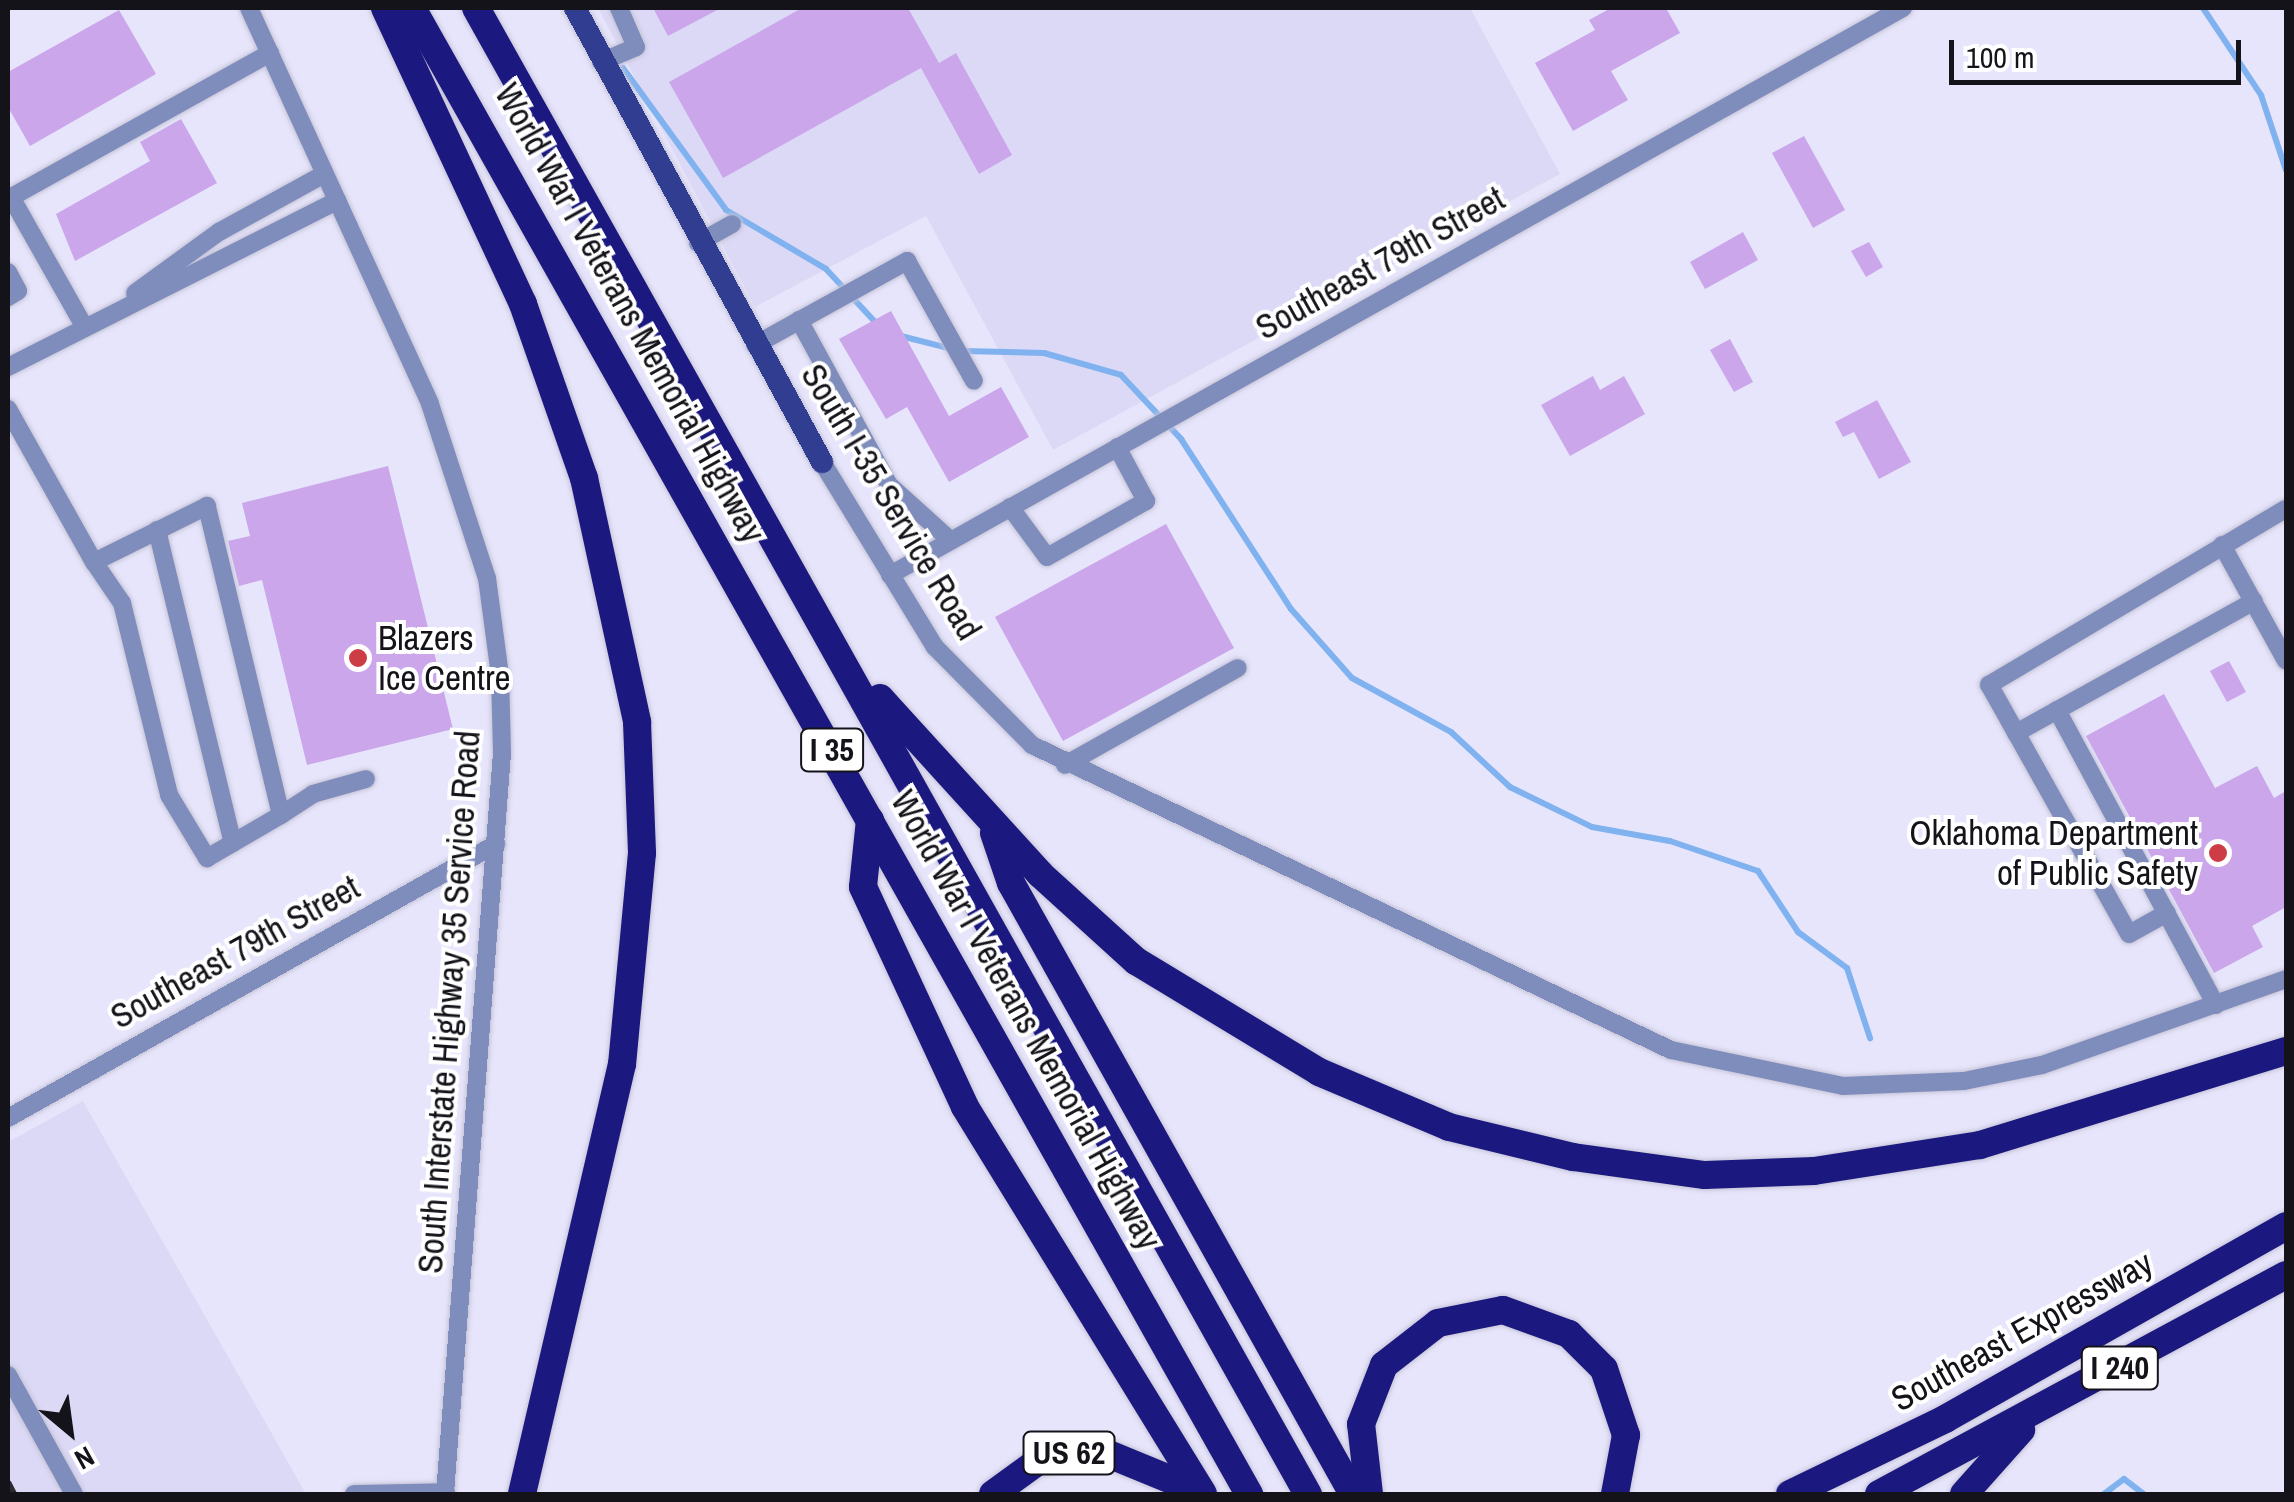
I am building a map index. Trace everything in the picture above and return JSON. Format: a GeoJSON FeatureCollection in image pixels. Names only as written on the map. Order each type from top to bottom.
{"type":"FeatureCollection","features":[{"type":"Feature","properties":{"kind":"highway"},"geometry":{"type":"LineString","coordinates":[[385,8],[523,304],[554,391],[608,572],[636,722],[642,852],[622,1064],[522,1494]]}},
{"type":"Feature","properties":{"kind":"highway","name":"World War I Veterans Memorial Highway"},"geometry":{"type":"LineString","coordinates":[[412,8],[1249,1494]]}},
{"type":"Feature","properties":{"kind":"highway","name":"World War I Veterans Memorial Highway"},"geometry":{"type":"LineString","coordinates":[[476,8],[846,660],[1308,1494]]}},
{"type":"Feature","properties":{"kind":"highway"},"geometry":{"type":"LineString","coordinates":[[846,660],[990,820],[1136,960],[1226,1021],[1319,1072],[1450,1127],[1573,1157],[1705,1175],[1910,1159],[2286,1051]]}},
{"type":"Feature","properties":{"kind":"highway"},"geometry":{"type":"LineString","coordinates":[[870,820],[863,886],[965,1107],[1202,1493]]}},
{"type":"Feature","properties":{"kind":"highway"},"geometry":{"type":"LineString","coordinates":[[990,820],[1011,882],[1353,1494]]}},
{"type":"Feature","properties":{"kind":"highway","name":"Southeast Expressway"},"geometry":{"type":"LineString","coordinates":[[1790,1494],[1945,1420],[2286,1226]]}},
{"type":"Feature","properties":{"kind":"highway","name":"I 240"},"geometry":{"type":"LineString","coordinates":[[1880,1494],[2032,1417],[2286,1276]]}},
{"type":"Feature","properties":{"kind":"highway"},"geometry":{"type":"LineString","coordinates":[[1369,1494],[1360,1424],[1384,1365],[1438,1323],[1503,1310],[1570,1334],[1604,1369],[1626,1434],[1615,1494]]}},
{"type":"Feature","properties":{"kind":"highway"},"geometry":{"type":"LineString","coordinates":[[1964,1494],[2032,1417]]}},
{"type":"Feature","properties":{"kind":"highway","name":"US 62"},"geometry":{"type":"LineString","coordinates":[[993,1494],[1036,1462],[1100,1451],[1202,1493]]}},
{"type":"Feature","properties":{"kind":"main road","name":"South I-35 Service Road"},"geometry":{"type":"LineString","coordinates":[[575,8],[698,243],[822,462]]}},
{"type":"Feature","properties":{"kind":"street"},"geometry":{"type":"LineString","coordinates":[[112,310],[233,260],[337,202],[249,8]]}},
{"type":"Feature","properties":{"kind":"street"},"geometry":{"type":"LineString","coordinates":[[601,62],[636,47],[619,8]]}},
{"type":"Feature","properties":{"kind":"street","name":"Southeast 79th Street"},"geometry":{"type":"LineString","coordinates":[[890,575],[1902,8]]}},
{"type":"Feature","properties":{"kind":"street"},"geometry":{"type":"LineString","coordinates":[[84,326],[9,198],[270,53]]}},
{"type":"Feature","properties":{"kind":"street"},"geometry":{"type":"LineString","coordinates":[[8,368],[112,310],[218,232],[324,174]]}},
{"type":"Feature","properties":{"kind":"street","name":"South Interstate Highway 35 Service Road"},"geometry":{"type":"LineString","coordinates":[[337,202],[430,404],[487,578],[500,675],[496,844],[446,1493]]}},
{"type":"Feature","properties":{"kind":"street"},"geometry":{"type":"LineString","coordinates":[[698,243],[732,224]]}},
{"type":"Feature","properties":{"kind":"street"},"geometry":{"type":"LineString","coordinates":[[755,345],[906,261],[974,381]]}},
{"type":"Feature","properties":{"kind":"street"},"geometry":{"type":"LineString","coordinates":[[8,272],[18,291],[8,297]]}},
{"type":"Feature","properties":{"kind":"street"},"geometry":{"type":"LineString","coordinates":[[799,320],[890,485],[950,540]]}},
{"type":"Feature","properties":{"kind":"street"},"geometry":{"type":"LineString","coordinates":[[8,409],[94,562],[122,603],[169,795],[207,858],[313,794],[366,779]]}},
{"type":"Feature","properties":{"kind":"street"},"geometry":{"type":"LineString","coordinates":[[1010,507],[1047,557],[1146,500],[1117,447]]}},
{"type":"Feature","properties":{"kind":"street","name":"South I-35 Service Road"},"geometry":{"type":"LineString","coordinates":[[822,462],[890,575],[964,683],[1065,765],[1628,1032],[1750,1072],[1843,1086],[1964,1081],[2042,1065],[2286,979]]}},
{"type":"Feature","properties":{"kind":"street"},"geometry":{"type":"LineString","coordinates":[[94,562],[207,506],[280,815]]}},
{"type":"Feature","properties":{"kind":"street"},"geometry":{"type":"LineString","coordinates":[[2167,913],[2129,934],[1989,685],[2212,559],[2222,545],[2286,509]]}},
{"type":"Feature","properties":{"kind":"street"},"geometry":{"type":"LineString","coordinates":[[157,530],[234,843]]}},
{"type":"Feature","properties":{"kind":"street"},"geometry":{"type":"LineString","coordinates":[[2222,545],[2286,661]]}},
{"type":"Feature","properties":{"kind":"street"},"geometry":{"type":"LineString","coordinates":[[2016,733],[2254,601]]}},
{"type":"Feature","properties":{"kind":"street"},"geometry":{"type":"LineString","coordinates":[[1065,765],[1238,668]]}},
{"type":"Feature","properties":{"kind":"street"},"geometry":{"type":"LineString","coordinates":[[2057,710],[2216,1005]]}},
{"type":"Feature","properties":{"kind":"street","name":"Southeast 79th Street"},"geometry":{"type":"LineString","coordinates":[[8,1118],[496,844]]}},
{"type":"Feature","properties":{"kind":"street"},"geometry":{"type":"LineString","coordinates":[[8,1376],[74,1494]]}},
{"type":"Feature","properties":{"kind":"street"},"geometry":{"type":"LineString","coordinates":[[354,1494],[446,1493]]}},
{"type":"Feature","properties":{"kind":"shaded area"},"geometry":{"type":"Polygon","coordinates":[[[598,8],[1470,8],[1560,174],[1053,450],[926,216],[755,307],[598,8]]]}},
{"type":"Feature","properties":{"kind":"shaded area"},"geometry":{"type":"Polygon","coordinates":[[[83,1101],[306,1494],[8,1494],[8,1142],[83,1101]]]}},
{"type":"Feature","properties":{"kind":"building"},"geometry":{"type":"Polygon","coordinates":[[[653,8],[721,8],[668,36],[653,8]]]}},
{"type":"Feature","properties":{"kind":"building"},"geometry":{"type":"Polygon","coordinates":[[[802,8],[908,8],[939,63],[956,53],[1012,155],[979,174],[921,68],[723,178],[669,82],[802,8]]]}},
{"type":"Feature","properties":{"kind":"building"},"geometry":{"type":"Polygon","coordinates":[[[1611,8],[1666,8],[1680,33],[1611,71],[1628,100],[1573,131],[1535,63],[1595,30],[1589,20],[1611,8]]]}},
{"type":"Feature","properties":{"kind":"building"},"geometry":{"type":"Polygon","coordinates":[[[119,10],[156,74],[30,146],[8,107],[8,72],[119,10]]]}},
{"type":"Feature","properties":{"kind":"building"},"geometry":{"type":"Polygon","coordinates":[[[181,119],[217,183],[75,261],[56,214],[150,161],[140,142],[181,119]]]}},
{"type":"Feature","properties":{"kind":"building"},"geometry":{"type":"Polygon","coordinates":[[[1804,136],[1845,210],[1813,228],[1772,153],[1804,136]]]}},
{"type":"Feature","properties":{"kind":"building"},"geometry":{"type":"Polygon","coordinates":[[[1743,232],[1758,260],[1705,289],[1690,262],[1743,232]]]}},
{"type":"Feature","properties":{"kind":"building"},"geometry":{"type":"Polygon","coordinates":[[[1869,242],[1883,267],[1866,277],[1851,251],[1869,242]]]}},
{"type":"Feature","properties":{"kind":"building"},"geometry":{"type":"Polygon","coordinates":[[[891,311],[949,416],[1001,387],[1029,437],[949,482],[907,407],[886,419],[839,339],[891,311]]]}},
{"type":"Feature","properties":{"kind":"building"},"geometry":{"type":"Polygon","coordinates":[[[1730,339],[1753,382],[1734,392],[1710,350],[1730,339]]]}},
{"type":"Feature","properties":{"kind":"building"},"geometry":{"type":"Polygon","coordinates":[[[1593,376],[1600,390],[1624,376],[1645,414],[1570,456],[1541,405],[1593,376]]]}},
{"type":"Feature","properties":{"kind":"building"},"geometry":{"type":"Polygon","coordinates":[[[1877,400],[1911,462],[1879,479],[1854,432],[1843,437],[1835,422],[1877,400]]]}},
{"type":"Feature","properties":{"kind":"building","name":"Blazers Ice Centre"},"geometry":{"type":"Polygon","coordinates":[[[388,466],[453,729],[307,765],[262,580],[239,586],[228,541],[250,536],[242,503],[388,466]]]}},
{"type":"Feature","properties":{"kind":"building"},"geometry":{"type":"Polygon","coordinates":[[[1166,524],[1234,648],[1063,741],[995,617],[1166,524]]]}},
{"type":"Feature","properties":{"kind":"building"},"geometry":{"type":"Polygon","coordinates":[[[2229,661],[2246,692],[2227,702],[2210,671],[2229,661]]]}},
{"type":"Feature","properties":{"kind":"building","name":"Oklahoma Department of Public Safety"},"geometry":{"type":"Polygon","coordinates":[[[2164,694],[2215,788],[2257,766],[2274,798],[2286,791],[2286,907],[2252,926],[2263,947],[2214,973],[2086,736],[2164,694]]]}},
{"type":"Feature","properties":{"kind":"waterway"},"geometry":{"type":"LineString","coordinates":[[2203,8],[2261,95],[2286,170]]}},
{"type":"Feature","properties":{"kind":"waterway"},"geometry":{"type":"LineString","coordinates":[[623,68],[726,210],[826,269],[877,324]]}},
{"type":"Feature","properties":{"kind":"waterway"},"geometry":{"type":"LineString","coordinates":[[901,336],[952,349]]}},
{"type":"Feature","properties":{"kind":"waterway"},"geometry":{"type":"LineString","coordinates":[[964,351],[1044,353],[1121,375],[1181,439],[1291,609],[1352,678],[1451,732],[1510,787],[1592,827],[1670,841],[1758,871],[1798,932],[1847,968],[1870,1038]]}},
{"type":"Feature","properties":{"kind":"waterway"},"geometry":{"type":"LineString","coordinates":[[2104,1494],[2124,1479],[2144,1494]]}},
{"type":"Feature","properties":{"kind":"railway"},"geometry":{"type":"LineString","coordinates":[[8,1482],[14,1494]]}},
{"type":"Feature","properties":{"kind":"place","name":"Blazers Ice Centre"},"geometry":{"type":"Point","coordinates":[358,658]}},
{"type":"Feature","properties":{"kind":"place","name":"Oklahoma Department of Public Safety"},"geometry":{"type":"Point","coordinates":[2218,853]}}]}
